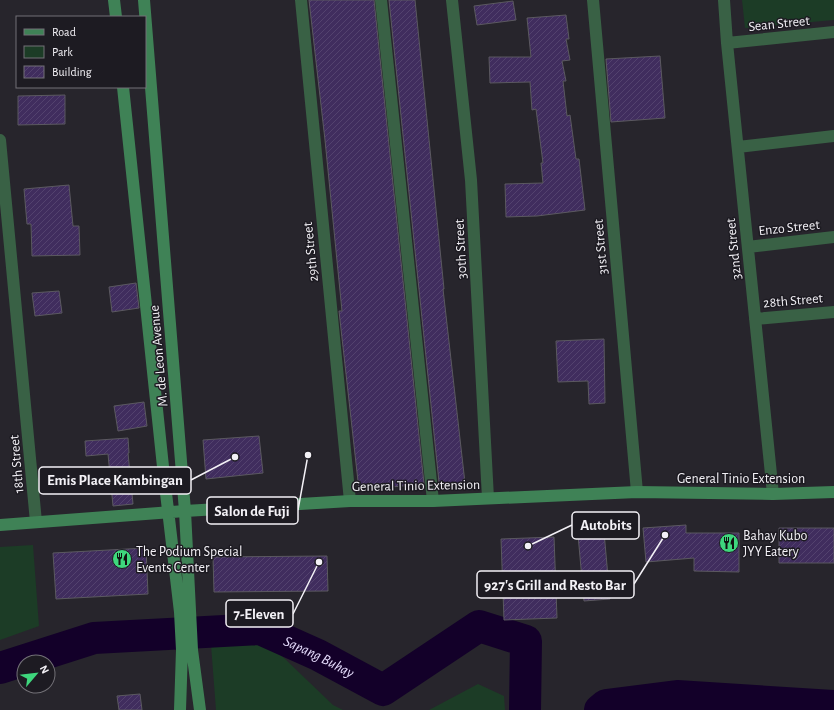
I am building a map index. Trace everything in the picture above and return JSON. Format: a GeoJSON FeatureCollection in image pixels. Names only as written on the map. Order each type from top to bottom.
{"type":"FeatureCollection","features":[{"type":"Feature","properties":{"kind":"main road"},"geometry":{"type":"LineString","coordinates":[[114,0],[116,16]]}},
{"type":"Feature","properties":{"kind":"main road","name":"M. de Leon Avenue"},"geometry":{"type":"LineString","coordinates":[[144,0],[145,16]]}},
{"type":"Feature","properties":{"kind":"main road","name":"M. de Leon Avenue"},"geometry":{"type":"LineString","coordinates":[[146,25],[185,511],[185,611],[187,650],[200,710]]}},
{"type":"Feature","properties":{"kind":"main road","name":"M. de Leon Avenue"},"geometry":{"type":"LineString","coordinates":[[123,88],[168,513],[185,611]]}},
{"type":"Feature","properties":{"kind":"main road","name":"General Tinio Extension"},"geometry":{"type":"LineString","coordinates":[[0,525],[185,511],[350,502],[433,501],[636,492],[774,494],[834,492]]}},
{"type":"Feature","properties":{"kind":"main road","name":"M. de Leon Avenue"},"geometry":{"type":"LineString","coordinates":[[180,710],[187,650]]}},
{"type":"Feature","properties":{"kind":"street","name":"29th Street"},"geometry":{"type":"LineString","coordinates":[[300,0],[350,502]]}},
{"type":"Feature","properties":{"kind":"street"},"geometry":{"type":"LineString","coordinates":[[381,0],[433,501]]}},
{"type":"Feature","properties":{"kind":"street","name":"30th Street"},"geometry":{"type":"LineString","coordinates":[[452,0],[471,180],[488,498]]}},
{"type":"Feature","properties":{"kind":"street","name":"31st Street"},"geometry":{"type":"LineString","coordinates":[[594,0],[636,492]]}},
{"type":"Feature","properties":{"kind":"street","name":"32nd Street"},"geometry":{"type":"LineString","coordinates":[[724,0],[727,43],[774,494]]}},
{"type":"Feature","properties":{"kind":"street","name":"Sean Street"},"geometry":{"type":"LineString","coordinates":[[727,43],[834,32]]}},
{"type":"Feature","properties":{"kind":"street"},"geometry":{"type":"LineString","coordinates":[[738,147],[834,136]]}},
{"type":"Feature","properties":{"kind":"street","name":"18th Street"},"geometry":{"type":"LineString","coordinates":[[0,140],[36,522]]}},
{"type":"Feature","properties":{"kind":"street","name":"Enzo Street"},"geometry":{"type":"LineString","coordinates":[[748,247],[834,237]]}},
{"type":"Feature","properties":{"kind":"street","name":"28th Street"},"geometry":{"type":"LineString","coordinates":[[755,319],[834,312]]}},
{"type":"Feature","properties":{"kind":"green space"},"geometry":{"type":"Polygon","coordinates":[[[742,0],[834,0],[834,20],[745,28],[742,0]]]}},
{"type":"Feature","properties":{"kind":"green space"},"geometry":{"type":"Polygon","coordinates":[[[33,545],[39,626],[0,640],[0,547],[33,545]]]}},
{"type":"Feature","properties":{"kind":"green space"},"geometry":{"type":"Polygon","coordinates":[[[210,632],[260,635],[333,705],[343,710],[216,710],[210,632]]]}},
{"type":"Feature","properties":{"kind":"green space"},"geometry":{"type":"Polygon","coordinates":[[[478,684],[504,696],[505,710],[429,710],[478,684]]]}},
{"type":"Feature","properties":{"kind":"building"},"geometry":{"type":"Polygon","coordinates":[[[309,0],[374,0],[424,484],[359,490],[339,311],[342,311],[309,0]]]}},
{"type":"Feature","properties":{"kind":"building"},"geometry":{"type":"Polygon","coordinates":[[[389,0],[415,0],[443,289],[465,483],[440,486],[439,482],[389,0]]]}},
{"type":"Feature","properties":{"kind":"building"},"geometry":{"type":"Polygon","coordinates":[[[513,1],[516,20],[477,25],[474,6],[513,1]]]}},
{"type":"Feature","properties":{"kind":"building"},"geometry":{"type":"Polygon","coordinates":[[[566,15],[569,39],[566,39],[570,60],[562,61],[566,81],[563,81],[567,116],[570,115],[576,159],[579,159],[585,210],[537,216],[506,217],[505,184],[543,183],[541,163],[543,163],[536,109],[532,110],[530,82],[490,83],[489,57],[531,57],[527,18],[566,15]]]}},
{"type":"Feature","properties":{"kind":"building"},"geometry":{"type":"Polygon","coordinates":[[[660,56],[665,118],[611,122],[606,59],[660,56]]]}},
{"type":"Feature","properties":{"kind":"building"},"geometry":{"type":"Polygon","coordinates":[[[65,95],[65,124],[18,125],[18,96],[65,95]]]}},
{"type":"Feature","properties":{"kind":"building"},"geometry":{"type":"Polygon","coordinates":[[[69,185],[73,226],[79,226],[80,255],[32,256],[31,224],[27,224],[24,189],[69,185]]]}},
{"type":"Feature","properties":{"kind":"building"},"geometry":{"type":"Polygon","coordinates":[[[136,283],[139,308],[112,312],[109,287],[136,283]]]}},
{"type":"Feature","properties":{"kind":"building"},"geometry":{"type":"Polygon","coordinates":[[[59,291],[62,313],[35,316],[32,293],[59,291]]]}},
{"type":"Feature","properties":{"kind":"building"},"geometry":{"type":"Polygon","coordinates":[[[604,339],[605,403],[589,404],[588,381],[558,382],[556,341],[604,339]]]}},
{"type":"Feature","properties":{"kind":"building"},"geometry":{"type":"Polygon","coordinates":[[[144,402],[147,426],[118,431],[114,406],[144,402]]]}},
{"type":"Feature","properties":{"kind":"building"},"geometry":{"type":"Polygon","coordinates":[[[259,436],[263,473],[206,479],[203,440],[259,436]]]}},
{"type":"Feature","properties":{"kind":"building"},"geometry":{"type":"Polygon","coordinates":[[[128,438],[133,504],[113,506],[108,454],[86,456],[85,441],[128,438]]]}},
{"type":"Feature","properties":{"kind":"building"},"geometry":{"type":"Polygon","coordinates":[[[686,525],[686,533],[739,533],[739,572],[694,571],[694,558],[646,562],[643,528],[686,525]]]}},
{"type":"Feature","properties":{"kind":"building"},"geometry":{"type":"Polygon","coordinates":[[[779,528],[834,528],[834,563],[779,563],[779,528]]]}},
{"type":"Feature","properties":{"kind":"building"},"geometry":{"type":"Polygon","coordinates":[[[604,532],[610,599],[584,601],[578,535],[604,532]]]}},
{"type":"Feature","properties":{"kind":"building"},"geometry":{"type":"Polygon","coordinates":[[[554,537],[557,618],[504,620],[501,539],[554,537]]]}},
{"type":"Feature","properties":{"kind":"building"},"geometry":{"type":"Polygon","coordinates":[[[146,548],[148,594],[56,599],[53,553],[146,548]]]}},
{"type":"Feature","properties":{"kind":"building"},"geometry":{"type":"Polygon","coordinates":[[[327,556],[328,591],[214,592],[213,557],[327,556]]]}},
{"type":"Feature","properties":{"kind":"building"},"geometry":{"type":"Polygon","coordinates":[[[140,694],[142,710],[119,710],[117,696],[140,694]]]}},
{"type":"Feature","properties":{"kind":"waterway","name":"Sapang Buhay"},"geometry":{"type":"LineString","coordinates":[[0,668],[94,638],[260,629],[318,655],[383,690],[479,626],[526,641],[525,710]]}},
{"type":"Feature","properties":{"kind":"waterway","name":"Sapang Buhay"},"geometry":{"type":"LineString","coordinates":[[600,710],[606,705],[677,696],[834,706]]}},
{"type":"Feature","properties":{"kind":"place","name":"Salon de Fuji"},"geometry":{"type":"Point","coordinates":[308,455]}},
{"type":"Feature","properties":{"kind":"place","name":"Emis Place Kambingan"},"geometry":{"type":"Point","coordinates":[235,457]}},
{"type":"Feature","properties":{"kind":"place","name":"927's Grill and Resto Bar"},"geometry":{"type":"Point","coordinates":[665,535]}},
{"type":"Feature","properties":{"kind":"place","name":"Bahay Kubo JYY Eatery"},"geometry":{"type":"Point","coordinates":[729,543]}},
{"type":"Feature","properties":{"kind":"place","name":"Autobits"},"geometry":{"type":"Point","coordinates":[528,546]}},
{"type":"Feature","properties":{"kind":"place","name":"The Podium Special Events Center"},"geometry":{"type":"Point","coordinates":[122,559]}},
{"type":"Feature","properties":{"kind":"place","name":"7-Eleven"},"geometry":{"type":"Point","coordinates":[319,562]}}]}
